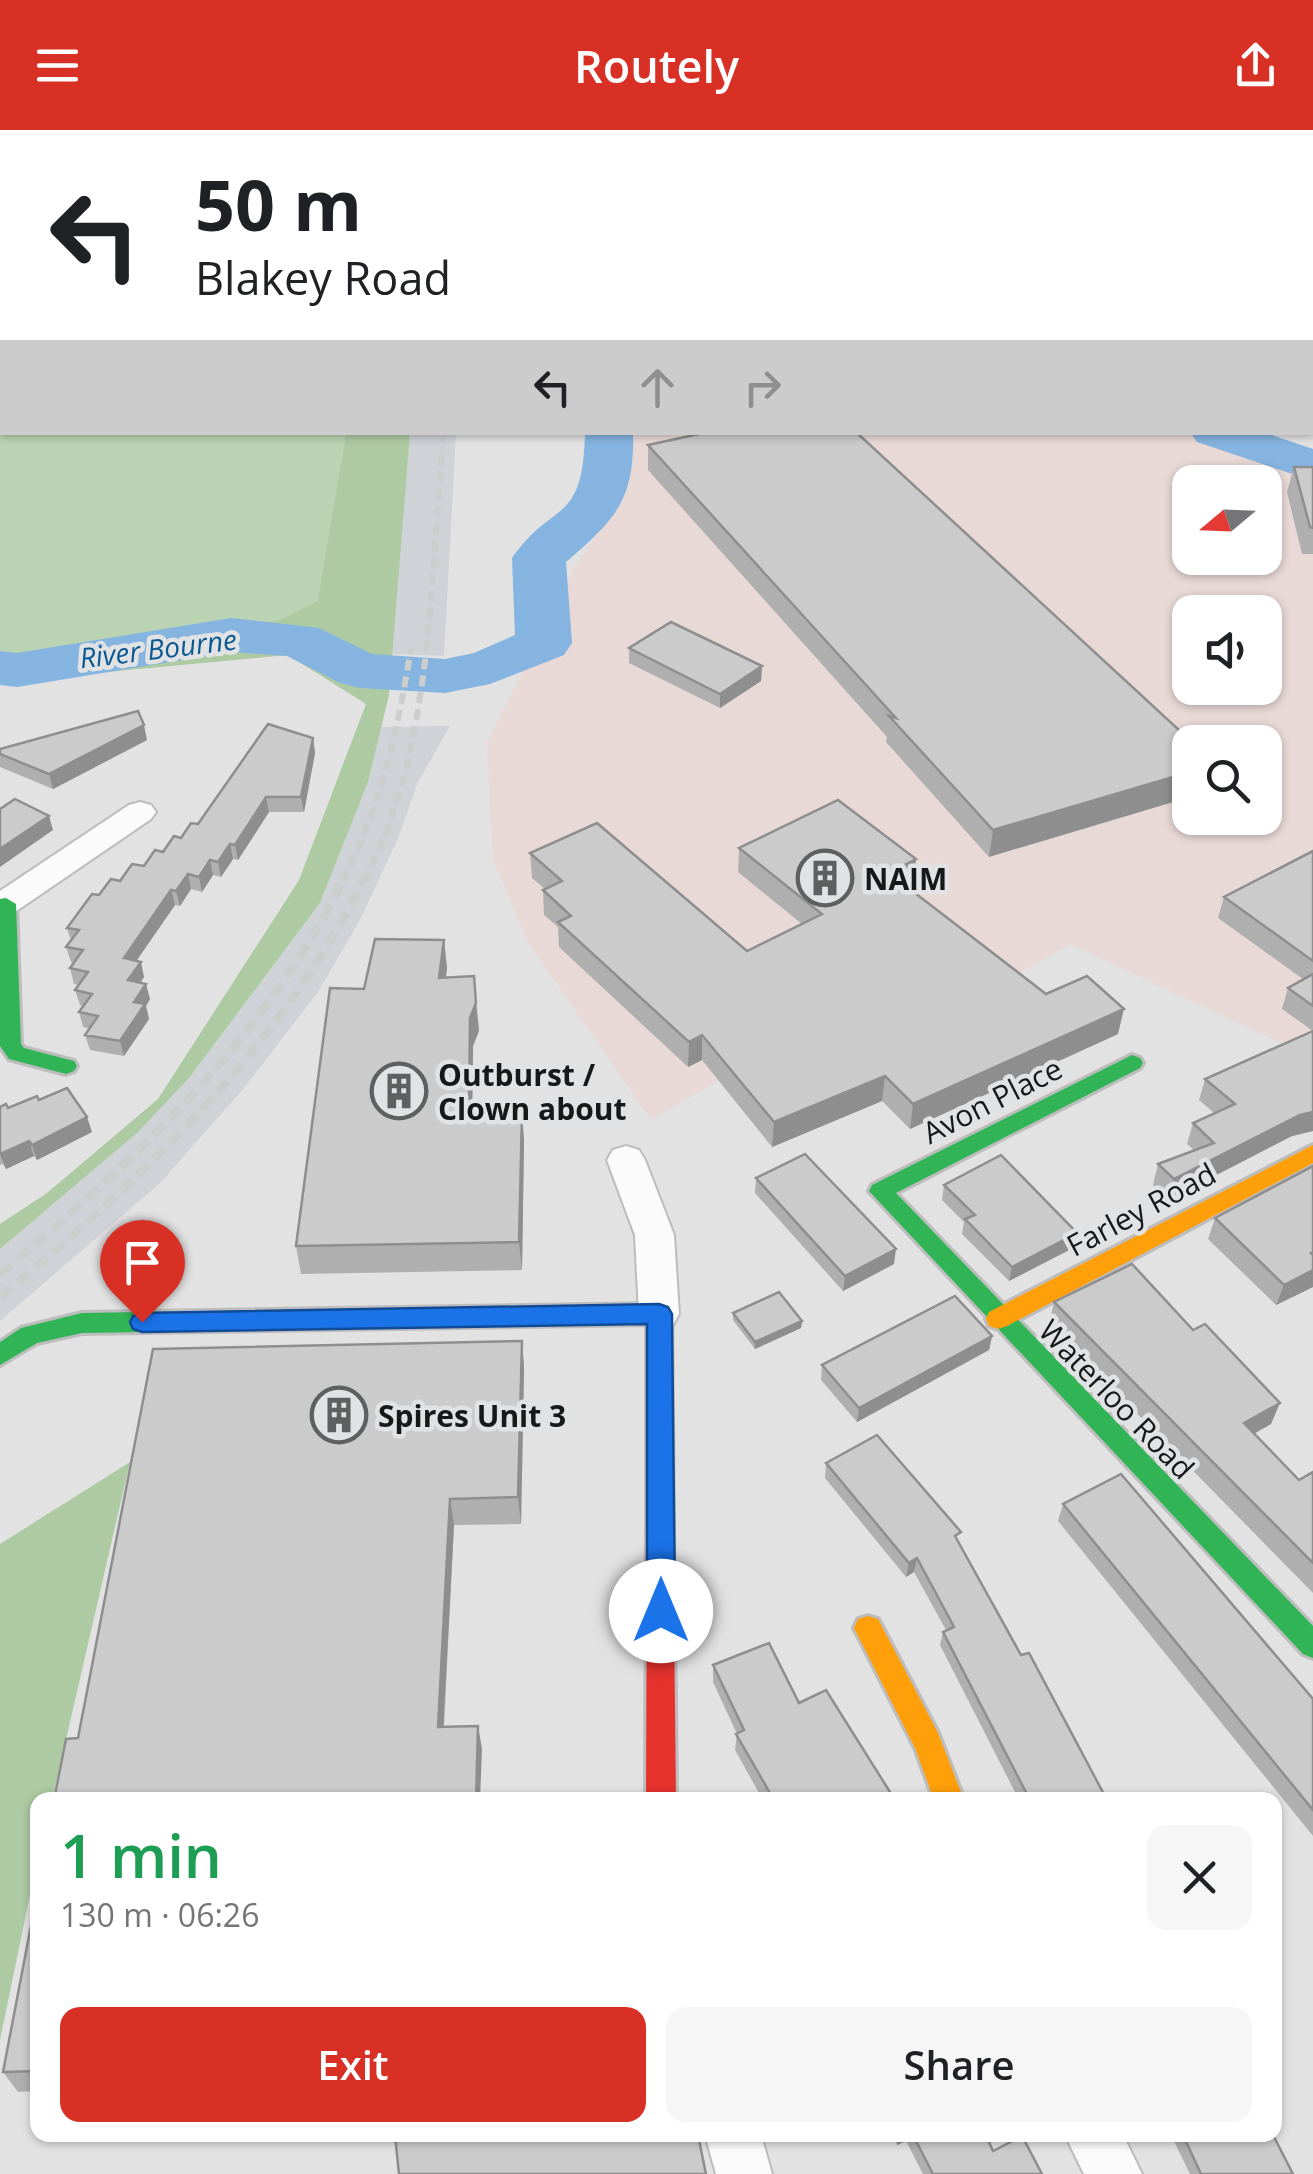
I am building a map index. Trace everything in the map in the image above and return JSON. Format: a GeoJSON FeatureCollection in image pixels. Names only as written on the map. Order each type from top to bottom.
{"type":"FeatureCollection","features":[{"type":"Feature","properties":{"kind":"street"},"geometry":{"type":"LineString","coordinates":[[66,1066],[6,1054],[3,905],[140,812]]}},
{"type":"Feature","properties":{"kind":"street","name":"Avon Place"},"geometry":{"type":"LineString","coordinates":[[880,1191],[1132,1063]]}},
{"type":"Feature","properties":{"kind":"street","name":"Farley Road"},"geometry":{"type":"LineString","coordinates":[[998,1318],[1313,1153]]}},
{"type":"Feature","properties":{"kind":"street"},"geometry":{"type":"LineString","coordinates":[[626,1160],[660,1249],[661,1792]]}},
{"type":"Feature","properties":{"kind":"street","name":"Waterloo Road"},"geometry":{"type":"LineString","coordinates":[[880,1191],[1313,1646]]}},
{"type":"Feature","properties":{"kind":"street"},"geometry":{"type":"LineString","coordinates":[[0,1355],[30,1335],[82,1324],[659,1314]]}},
{"type":"Feature","properties":{"kind":"street"},"geometry":{"type":"LineString","coordinates":[[868,1628],[928,1743],[947,1792]]}},
{"type":"Feature","properties":{"kind":"street"},"geometry":{"type":"LineString","coordinates":[[736,2142],[744,2174]]}},
{"type":"Feature","properties":{"kind":"street"},"geometry":{"type":"LineString","coordinates":[[1097,2142],[1114,2174]]}},
{"type":"Feature","properties":{"kind":"shaded area"},"geometry":{"type":"Polygon","coordinates":[[[410,435],[456,435],[444,656],[391,654],[410,435]]]}},
{"type":"Feature","properties":{"kind":"shaded area"},"geometry":{"type":"Polygon","coordinates":[[[629,435],[1196,435],[1313,470],[1313,1058],[1070,944],[857,1068],[800,1032],[651,1120],[527,941],[493,859],[487,744],[573,570],[627,489],[629,435]]]}},
{"type":"Feature","properties":{"kind":"shaded area"},"geometry":{"type":"Polygon","coordinates":[[[450,726],[418,782],[399,836],[361,918],[318,992],[244,1088],[160,1183],[0,1321],[0,1249],[137,1133],[189,1078],[320,903],[368,782],[381,727],[450,726]]]}},
{"type":"Feature","properties":{"kind":"green space"},"geometry":{"type":"Polygon","coordinates":[[[0,435],[346,435],[319,601],[279,620],[57,654],[0,655],[0,435]]]}},
{"type":"Feature","properties":{"kind":"green space"},"geometry":{"type":"Polygon","coordinates":[[[346,435],[410,435],[389,695],[368,782],[320,903],[189,1078],[137,1133],[0,1249],[0,1224],[47,1193],[158,1099],[299,880],[366,704],[288,655],[0,682],[0,655],[57,654],[279,620],[318,601],[346,435]]]}},
{"type":"Feature","properties":{"kind":"green space"},"geometry":{"type":"Polygon","coordinates":[[[130,1462],[54,1792],[30,1792],[30,1895],[0,2040],[0,1544],[130,1462]]]}},
{"type":"Feature","properties":{"kind":"building"},"geometry":{"type":"Polygon","coordinates":[[[694,435],[859,435],[1174,725],[1172,777],[993,830],[889,716],[896,718],[648,445],[694,435]]]}},
{"type":"Feature","properties":{"kind":"building"},"geometry":{"type":"Polygon","coordinates":[[[1294,467],[1313,467],[1313,528],[1310,527],[1294,467]]]}},
{"type":"Feature","properties":{"kind":"building"},"geometry":{"type":"Polygon","coordinates":[[[671,622],[762,666],[720,694],[629,648],[671,622]]]}},
{"type":"Feature","properties":{"kind":"building"},"geometry":{"type":"Polygon","coordinates":[[[138,711],[144,725],[49,774],[0,754],[0,749],[138,711]]]}},
{"type":"Feature","properties":{"kind":"building"},"geometry":{"type":"Polygon","coordinates":[[[268,724],[313,738],[301,797],[266,797],[235,845],[230,844],[218,862],[210,860],[199,877],[188,874],[176,891],[171,890],[124,958],[141,962],[128,980],[146,984],[134,1002],[145,1004],[120,1041],[85,1035],[98,1016],[79,1012],[92,994],[75,990],[88,972],[70,968],[83,950],[66,947],[79,930],[67,928],[92,894],[99,895],[111,879],[120,881],[132,864],[144,866],[155,850],[163,852],[174,836],[181,838],[191,823],[198,824],[268,724]]]}},
{"type":"Feature","properties":{"kind":"building"},"geometry":{"type":"Polygon","coordinates":[[[15,799],[49,816],[0,849],[0,809],[15,799]]]}},
{"type":"Feature","properties":{"kind":"building"},"geometry":{"type":"Polygon","coordinates":[[[838,800],[916,859],[889,873],[1046,994],[1087,976],[1124,1009],[913,1104],[885,1076],[774,1122],[702,1035],[689,1042],[558,922],[571,916],[543,890],[562,881],[530,853],[597,823],[747,951],[822,914],[739,848],[838,800]]]}},
{"type":"Feature","properties":{"kind":"building"},"geometry":{"type":"Polygon","coordinates":[[[1313,851],[1313,961],[1224,897],[1313,851]]]}},
{"type":"Feature","properties":{"kind":"building","name":"Outburst / Clown about"},"geometry":{"type":"Polygon","coordinates":[[[375,939],[444,940],[439,978],[474,976],[476,1003],[470,1018],[469,1109],[522,1113],[519,1242],[296,1246],[330,988],[364,989],[375,939]]]}},
{"type":"Feature","properties":{"kind":"building"},"geometry":{"type":"Polygon","coordinates":[[[1313,974],[1313,1006],[1288,988],[1313,974]]]}},
{"type":"Feature","properties":{"kind":"building"},"geometry":{"type":"Polygon","coordinates":[[[1313,1031],[1313,1112],[1174,1179],[1158,1164],[1214,1143],[1193,1123],[1235,1104],[1205,1079],[1313,1031]]]}},
{"type":"Feature","properties":{"kind":"building"},"geometry":{"type":"Polygon","coordinates":[[[67,1088],[87,1117],[32,1145],[29,1141],[0,1154],[0,1107],[6,1104],[8,1108],[37,1096],[39,1100],[67,1088]]]}},
{"type":"Feature","properties":{"kind":"building"},"geometry":{"type":"Polygon","coordinates":[[[805,1154],[896,1249],[845,1276],[756,1178],[805,1154]]]}},
{"type":"Feature","properties":{"kind":"building"},"geometry":{"type":"Polygon","coordinates":[[[1001,1155],[1077,1233],[1012,1267],[965,1219],[975,1215],[944,1185],[1001,1155]]]}},
{"type":"Feature","properties":{"kind":"building"},"geometry":{"type":"Polygon","coordinates":[[[1313,1166],[1313,1270],[1284,1285],[1215,1218],[1313,1166]]]}},
{"type":"Feature","properties":{"kind":"building"},"geometry":{"type":"Polygon","coordinates":[[[1132,1264],[1193,1330],[1205,1324],[1280,1403],[1244,1423],[1299,1480],[1313,1472],[1313,1563],[1054,1302],[1132,1264]]]}},
{"type":"Feature","properties":{"kind":"building"},"geometry":{"type":"Polygon","coordinates":[[[779,1292],[802,1321],[755,1342],[733,1313],[779,1292]]]}},
{"type":"Feature","properties":{"kind":"building"},"geometry":{"type":"Polygon","coordinates":[[[955,1296],[992,1336],[859,1408],[822,1365],[955,1296]]]}},
{"type":"Feature","properties":{"kind":"building"},"geometry":{"type":"Polygon","coordinates":[[[522,1341],[518,1497],[450,1499],[438,1727],[478,1726],[476,1792],[56,1792],[66,1739],[78,1738],[153,1349],[522,1341]]]}},
{"type":"Feature","properties":{"kind":"building"},"geometry":{"type":"Polygon","coordinates":[[[877,1435],[961,1532],[955,1536],[1021,1655],[1029,1653],[1103,1792],[1026,1792],[943,1632],[954,1627],[917,1558],[909,1563],[826,1463],[877,1435]]]}},
{"type":"Feature","properties":{"kind":"building"},"geometry":{"type":"Polygon","coordinates":[[[1121,1474],[1313,1699],[1313,1810],[1063,1504],[1121,1474]]]}},
{"type":"Feature","properties":{"kind":"building"},"geometry":{"type":"Polygon","coordinates":[[[769,1643],[799,1703],[826,1690],[890,1792],[769,1792],[736,1734],[744,1730],[713,1665],[769,1643]]]}},
{"type":"Feature","properties":{"kind":"building"},"geometry":{"type":"Polygon","coordinates":[[[30,1931],[30,2071],[3,2072],[30,1931]]]}},
{"type":"Feature","properties":{"kind":"building"},"geometry":{"type":"Polygon","coordinates":[[[396,2142],[699,2142],[706,2174],[399,2174],[396,2142]]]}},
{"type":"Feature","properties":{"kind":"building"},"geometry":{"type":"Polygon","coordinates":[[[917,2142],[989,2142],[993,2151],[1010,2142],[1025,2142],[1042,2174],[933,2174],[917,2142]]]}},
{"type":"Feature","properties":{"kind":"building"},"geometry":{"type":"Polygon","coordinates":[[[1186,2142],[1277,2142],[1293,2174],[1201,2174],[1186,2142]]]}},
{"type":"Feature","properties":{"kind":"waterway","name":"River Bourne"},"geometry":{"type":"LineString","coordinates":[[0,668],[17,670],[231,635],[299,640],[360,671],[445,676],[490,667],[544,643],[539,558],[595,507],[607,478],[609,435]]}},
{"type":"Feature","properties":{"kind":"waterway","name":"River Bourne"},"geometry":{"type":"LineString","coordinates":[[1223,435],[1313,466]]}},
{"type":"Feature","properties":{"kind":"railway"},"geometry":{"type":"LineString","coordinates":[[442,455],[444,435]]}},
{"type":"Feature","properties":{"kind":"railway"},"geometry":{"type":"LineString","coordinates":[[364,881],[386,831],[415,726],[430,617],[442,453]]}},
{"type":"Feature","properties":{"kind":"railway"},"geometry":{"type":"LineString","coordinates":[[343,881],[386,767],[411,648]]}},
{"type":"Feature","properties":{"kind":"railway"},"geometry":{"type":"LineString","coordinates":[[0,1274],[100,1187],[193,1094],[276,992],[344,878]]}},
{"type":"Feature","properties":{"kind":"railway"},"geometry":{"type":"LineString","coordinates":[[0,1297],[107,1204],[205,1106],[292,999],[365,878]]}},
{"type":"Feature","properties":{"kind":"traffic: fast"},"geometry":{"type":"LineString","coordinates":[[6,904],[10,1045],[17,1054],[66,1066]]}},
{"type":"Feature","properties":{"kind":"traffic: fast"},"geometry":{"type":"LineString","coordinates":[[1132,1063],[880,1191],[1313,1645]]}},
{"type":"Feature","properties":{"kind":"traffic: fast"},"geometry":{"type":"LineString","coordinates":[[0,1355],[30,1335],[82,1323],[659,1314],[660,1528]]}},
{"type":"Feature","properties":{"kind":"traffic: slow"},"geometry":{"type":"LineString","coordinates":[[998,1319],[1313,1153]]}},
{"type":"Feature","properties":{"kind":"traffic: slow"},"geometry":{"type":"LineString","coordinates":[[868,1628],[928,1743],[946,1792]]}},
{"type":"Feature","properties":{"kind":"traffic: jam"},"geometry":{"type":"LineString","coordinates":[[660,1528],[661,1792]]}},
{"type":"Feature","properties":{"kind":"place","name":"NAIM"},"geometry":{"type":"Point","coordinates":[825,878]}},
{"type":"Feature","properties":{"kind":"place","name":"Outburst / Clown about"},"geometry":{"type":"Point","coordinates":[399,1091]}},
{"type":"Feature","properties":{"kind":"place","name":"Spires Unit 3"},"geometry":{"type":"Point","coordinates":[339,1415]}},
{"type":"Feature","properties":{"kind":"route"},"geometry":{"type":"LineString","coordinates":[[142,1322],[659,1314],[661,1611]]}}]}
